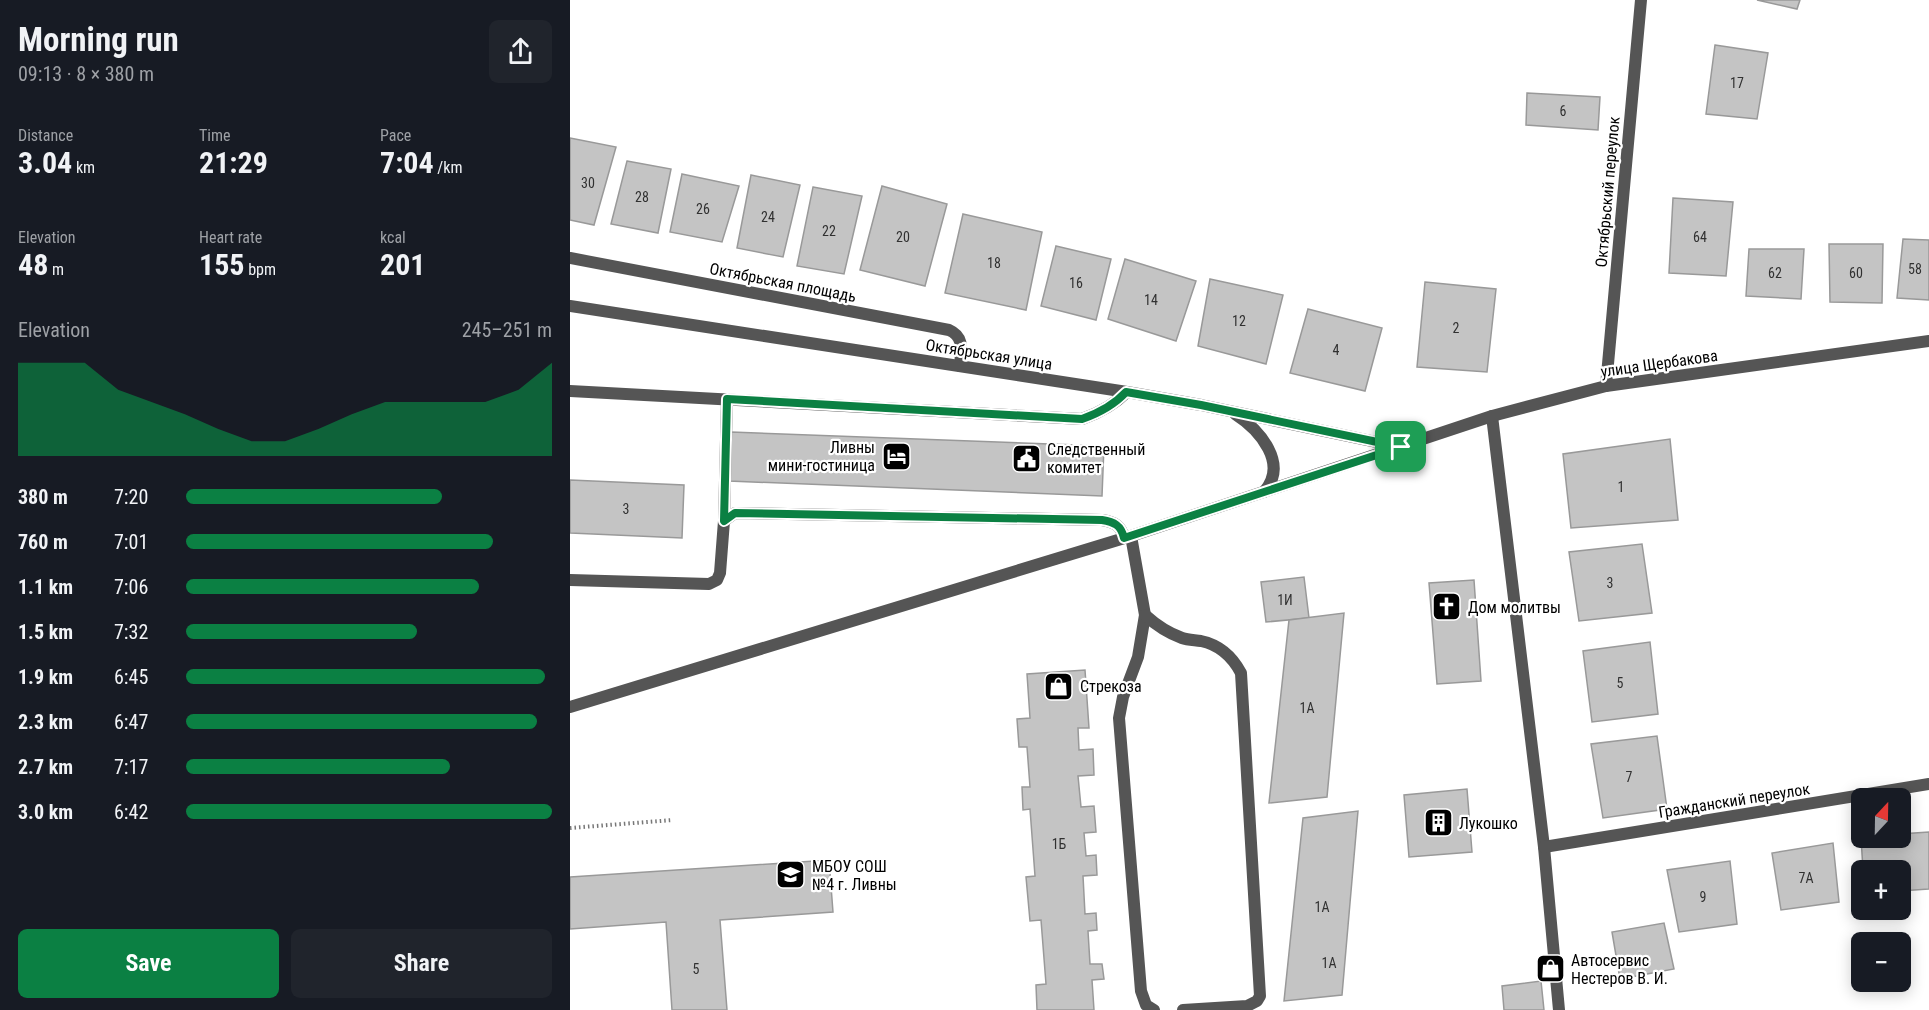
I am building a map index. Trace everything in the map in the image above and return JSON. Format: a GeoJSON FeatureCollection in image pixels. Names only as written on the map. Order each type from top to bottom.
{"type":"FeatureCollection","features":[{"type":"Feature","properties":{"kind":"street","name":"Октябрьский переулок"},"geometry":{"type":"LineString","coordinates":[[1606,386],[1641,0]]}},
{"type":"Feature","properties":{"kind":"street","name":"Октябрьская площадь"},"geometry":{"type":"LineString","coordinates":[[570,258],[949,330],[959,336],[961,342],[960,366]]}},
{"type":"Feature","properties":{"kind":"street","name":"Октябрьская улица"},"geometry":{"type":"LineString","coordinates":[[570,306],[1126,392],[1231,411],[1401,447]]}},
{"type":"Feature","properties":{"kind":"street","name":"улица Щербакова"},"geometry":{"type":"LineString","coordinates":[[570,707],[1127,537],[1492,416],[1606,386],[1929,341]]}},
{"type":"Feature","properties":{"kind":"street"},"geometry":{"type":"LineString","coordinates":[[570,391],[1082,419],[1118,401],[1126,392]]}},
{"type":"Feature","properties":{"kind":"street"},"geometry":{"type":"LineString","coordinates":[[570,580],[708,584],[717,580],[720,573],[724,521],[727,399]]}},
{"type":"Feature","properties":{"kind":"street"},"geometry":{"type":"LineString","coordinates":[[1231,411],[1252,426],[1261,436],[1270,453],[1273,476],[1264,492]]}},
{"type":"Feature","properties":{"kind":"street"},"geometry":{"type":"LineString","coordinates":[[1492,416],[1544,848],[1559,1010]]}},
{"type":"Feature","properties":{"kind":"street"},"geometry":{"type":"LineString","coordinates":[[724,521],[735,513],[1102,520],[1117,524],[1127,537],[1145,615],[1138,657],[1119,718],[1141,991],[1146,1005],[1154,1010]]}},
{"type":"Feature","properties":{"kind":"street"},"geometry":{"type":"LineString","coordinates":[[1145,615],[1169,633],[1184,639],[1208,643],[1223,650],[1233,658],[1241,673],[1260,996],[1257,1001],[1247,1006],[1183,1010]]}},
{"type":"Feature","properties":{"kind":"street","name":"Гражданский переулок"},"geometry":{"type":"LineString","coordinates":[[1544,848],[1929,784]]}},
{"type":"Feature","properties":{"kind":"path"},"geometry":{"type":"LineString","coordinates":[[570,828],[673,820]]}},
{"type":"Feature","properties":{"kind":"building"},"geometry":{"type":"Polygon","coordinates":[[[1757,0],[1800,0],[1797,9],[1757,0]]]}},
{"type":"Feature","properties":{"kind":"building"},"geometry":{"type":"Polygon","coordinates":[[[1715,45],[1768,53],[1757,119],[1706,114],[1715,45]]]}},
{"type":"Feature","properties":{"kind":"building"},"geometry":{"type":"Polygon","coordinates":[[[1527,93],[1600,97],[1598,130],[1526,125],[1527,93]]]}},
{"type":"Feature","properties":{"kind":"building"},"geometry":{"type":"Polygon","coordinates":[[[570,138],[616,147],[594,225],[570,220],[570,138]]]}},
{"type":"Feature","properties":{"kind":"building"},"geometry":{"type":"Polygon","coordinates":[[[627,161],[671,169],[658,233],[611,224],[627,161]]]}},
{"type":"Feature","properties":{"kind":"building"},"geometry":{"type":"Polygon","coordinates":[[[682,174],[739,186],[722,242],[670,232],[682,174]]]}},
{"type":"Feature","properties":{"kind":"building"},"geometry":{"type":"Polygon","coordinates":[[[751,175],[800,185],[783,257],[737,248],[751,175]]]}},
{"type":"Feature","properties":{"kind":"building"},"geometry":{"type":"Polygon","coordinates":[[[882,186],[947,204],[925,286],[860,270],[882,186]]]}},
{"type":"Feature","properties":{"kind":"building"},"geometry":{"type":"Polygon","coordinates":[[[813,187],[862,196],[844,274],[797,266],[813,187]]]}},
{"type":"Feature","properties":{"kind":"building"},"geometry":{"type":"Polygon","coordinates":[[[1673,198],[1733,202],[1726,276],[1669,273],[1673,198]]]}},
{"type":"Feature","properties":{"kind":"building"},"geometry":{"type":"Polygon","coordinates":[[[963,214],[1042,232],[1026,310],[945,293],[963,214]]]}},
{"type":"Feature","properties":{"kind":"building"},"geometry":{"type":"Polygon","coordinates":[[[1903,239],[1929,240],[1929,300],[1897,298],[1903,239]]]}},
{"type":"Feature","properties":{"kind":"building"},"geometry":{"type":"Polygon","coordinates":[[[1829,244],[1883,244],[1882,303],[1830,302],[1829,244]]]}},
{"type":"Feature","properties":{"kind":"building"},"geometry":{"type":"Polygon","coordinates":[[[1056,246],[1111,259],[1096,320],[1041,306],[1056,246]]]}},
{"type":"Feature","properties":{"kind":"building"},"geometry":{"type":"Polygon","coordinates":[[[1749,249],[1804,249],[1801,299],[1746,296],[1749,249]]]}},
{"type":"Feature","properties":{"kind":"building"},"geometry":{"type":"Polygon","coordinates":[[[1125,259],[1196,281],[1176,341],[1108,319],[1125,259]]]}},
{"type":"Feature","properties":{"kind":"building"},"geometry":{"type":"Polygon","coordinates":[[[1210,279],[1283,295],[1266,364],[1198,346],[1210,279]]]}},
{"type":"Feature","properties":{"kind":"building"},"geometry":{"type":"Polygon","coordinates":[[[1425,282],[1496,289],[1487,372],[1417,367],[1425,282]]]}},
{"type":"Feature","properties":{"kind":"building"},"geometry":{"type":"Polygon","coordinates":[[[1308,309],[1382,328],[1365,391],[1290,373],[1308,309]]]}},
{"type":"Feature","properties":{"kind":"building"},"geometry":{"type":"Polygon","coordinates":[[[731,432],[1104,446],[1102,496],[729,481],[731,432]]]}},
{"type":"Feature","properties":{"kind":"building"},"geometry":{"type":"Polygon","coordinates":[[[1670,439],[1678,520],[1571,528],[1563,454],[1670,439]]]}},
{"type":"Feature","properties":{"kind":"building"},"geometry":{"type":"Polygon","coordinates":[[[570,480],[684,485],[682,538],[570,533],[570,480]]]}},
{"type":"Feature","properties":{"kind":"building"},"geometry":{"type":"Polygon","coordinates":[[[1642,544],[1652,613],[1579,621],[1569,552],[1642,544]]]}},
{"type":"Feature","properties":{"kind":"building"},"geometry":{"type":"Polygon","coordinates":[[[1304,577],[1309,618],[1266,622],[1261,582],[1304,577]]]}},
{"type":"Feature","properties":{"kind":"building"},"geometry":{"type":"Polygon","coordinates":[[[1474,580],[1481,681],[1437,684],[1429,583],[1474,580]]]}},
{"type":"Feature","properties":{"kind":"building"},"geometry":{"type":"Polygon","coordinates":[[[1344,613],[1327,797],[1269,803],[1289,620],[1344,613]]]}},
{"type":"Feature","properties":{"kind":"building"},"geometry":{"type":"Polygon","coordinates":[[[1650,642],[1658,714],[1592,722],[1583,651],[1650,642]]]}},
{"type":"Feature","properties":{"kind":"building"},"geometry":{"type":"Polygon","coordinates":[[[1085,670],[1089,728],[1078,728],[1079,750],[1093,749],[1094,775],[1078,776],[1081,807],[1094,806],[1096,832],[1084,833],[1086,856],[1096,855],[1097,875],[1083,876],[1085,914],[1096,913],[1097,930],[1088,931],[1090,964],[1102,964],[1104,979],[1092,980],[1094,1010],[1037,1010],[1036,985],[1046,984],[1041,920],[1030,921],[1026,877],[1035,876],[1030,809],[1023,810],[1022,787],[1030,787],[1027,747],[1019,747],[1017,719],[1030,718],[1027,674],[1085,670]]]}},
{"type":"Feature","properties":{"kind":"building"},"geometry":{"type":"Polygon","coordinates":[[[1657,736],[1667,809],[1603,818],[1591,744],[1657,736]]]}},
{"type":"Feature","properties":{"kind":"building","name":"Лукошко"},"geometry":{"type":"Polygon","coordinates":[[[1467,789],[1472,852],[1409,857],[1404,795],[1467,789]]]}},
{"type":"Feature","properties":{"kind":"building"},"geometry":{"type":"Polygon","coordinates":[[[1358,811],[1342,995],[1284,1001],[1303,818],[1358,811]]]}},
{"type":"Feature","properties":{"kind":"building"},"geometry":{"type":"Polygon","coordinates":[[[1929,832],[1929,889],[1911,890],[1911,860],[1862,860],[1862,848],[1911,848],[1911,833],[1929,832]]]}},
{"type":"Feature","properties":{"kind":"building"},"geometry":{"type":"Polygon","coordinates":[[[1833,843],[1839,902],[1781,910],[1772,853],[1833,843]]]}},
{"type":"Feature","properties":{"kind":"building"},"geometry":{"type":"Polygon","coordinates":[[[829,860],[833,912],[720,920],[727,1010],[672,1010],[666,922],[570,929],[570,877],[829,860]]]}},
{"type":"Feature","properties":{"kind":"building"},"geometry":{"type":"Polygon","coordinates":[[[1730,861],[1737,924],[1679,932],[1667,870],[1730,861]]]}},
{"type":"Feature","properties":{"kind":"building"},"geometry":{"type":"Polygon","coordinates":[[[1664,923],[1674,969],[1620,979],[1612,932],[1664,923]]]}},
{"type":"Feature","properties":{"kind":"building"},"geometry":{"type":"Polygon","coordinates":[[[1541,981],[1544,1010],[1504,1010],[1502,986],[1541,981]]]}},
{"type":"Feature","properties":{"kind":"place","name":"Ливны мини-гостиница"},"geometry":{"type":"Point","coordinates":[896,456]}},
{"type":"Feature","properties":{"kind":"place","name":"Следственный комитет"},"geometry":{"type":"Point","coordinates":[1026,458]}},
{"type":"Feature","properties":{"kind":"place","name":"Дом молитвы"},"geometry":{"type":"Point","coordinates":[1447,607]}},
{"type":"Feature","properties":{"kind":"place","name":"Стрекоза"},"geometry":{"type":"Point","coordinates":[1059,686]}},
{"type":"Feature","properties":{"kind":"place","name":"Лукошко"},"geometry":{"type":"Point","coordinates":[1438,823]}},
{"type":"Feature","properties":{"kind":"place","name":"МБОУ СОШ №4 г. Ливны"},"geometry":{"type":"Point","coordinates":[791,875]}},
{"type":"Feature","properties":{"kind":"place","name":"Автосервис Нестеров В. И."},"geometry":{"type":"Point","coordinates":[1550,969]}},
{"type":"Feature","properties":{"kind":"route"},"geometry":{"type":"LineString","coordinates":[[1126,392],[1201,405],[1401,447],[1124,538],[1117,524],[1102,520],[735,513],[724,521],[727,399],[1082,419],[1118,401],[1126,392]]}}]}
